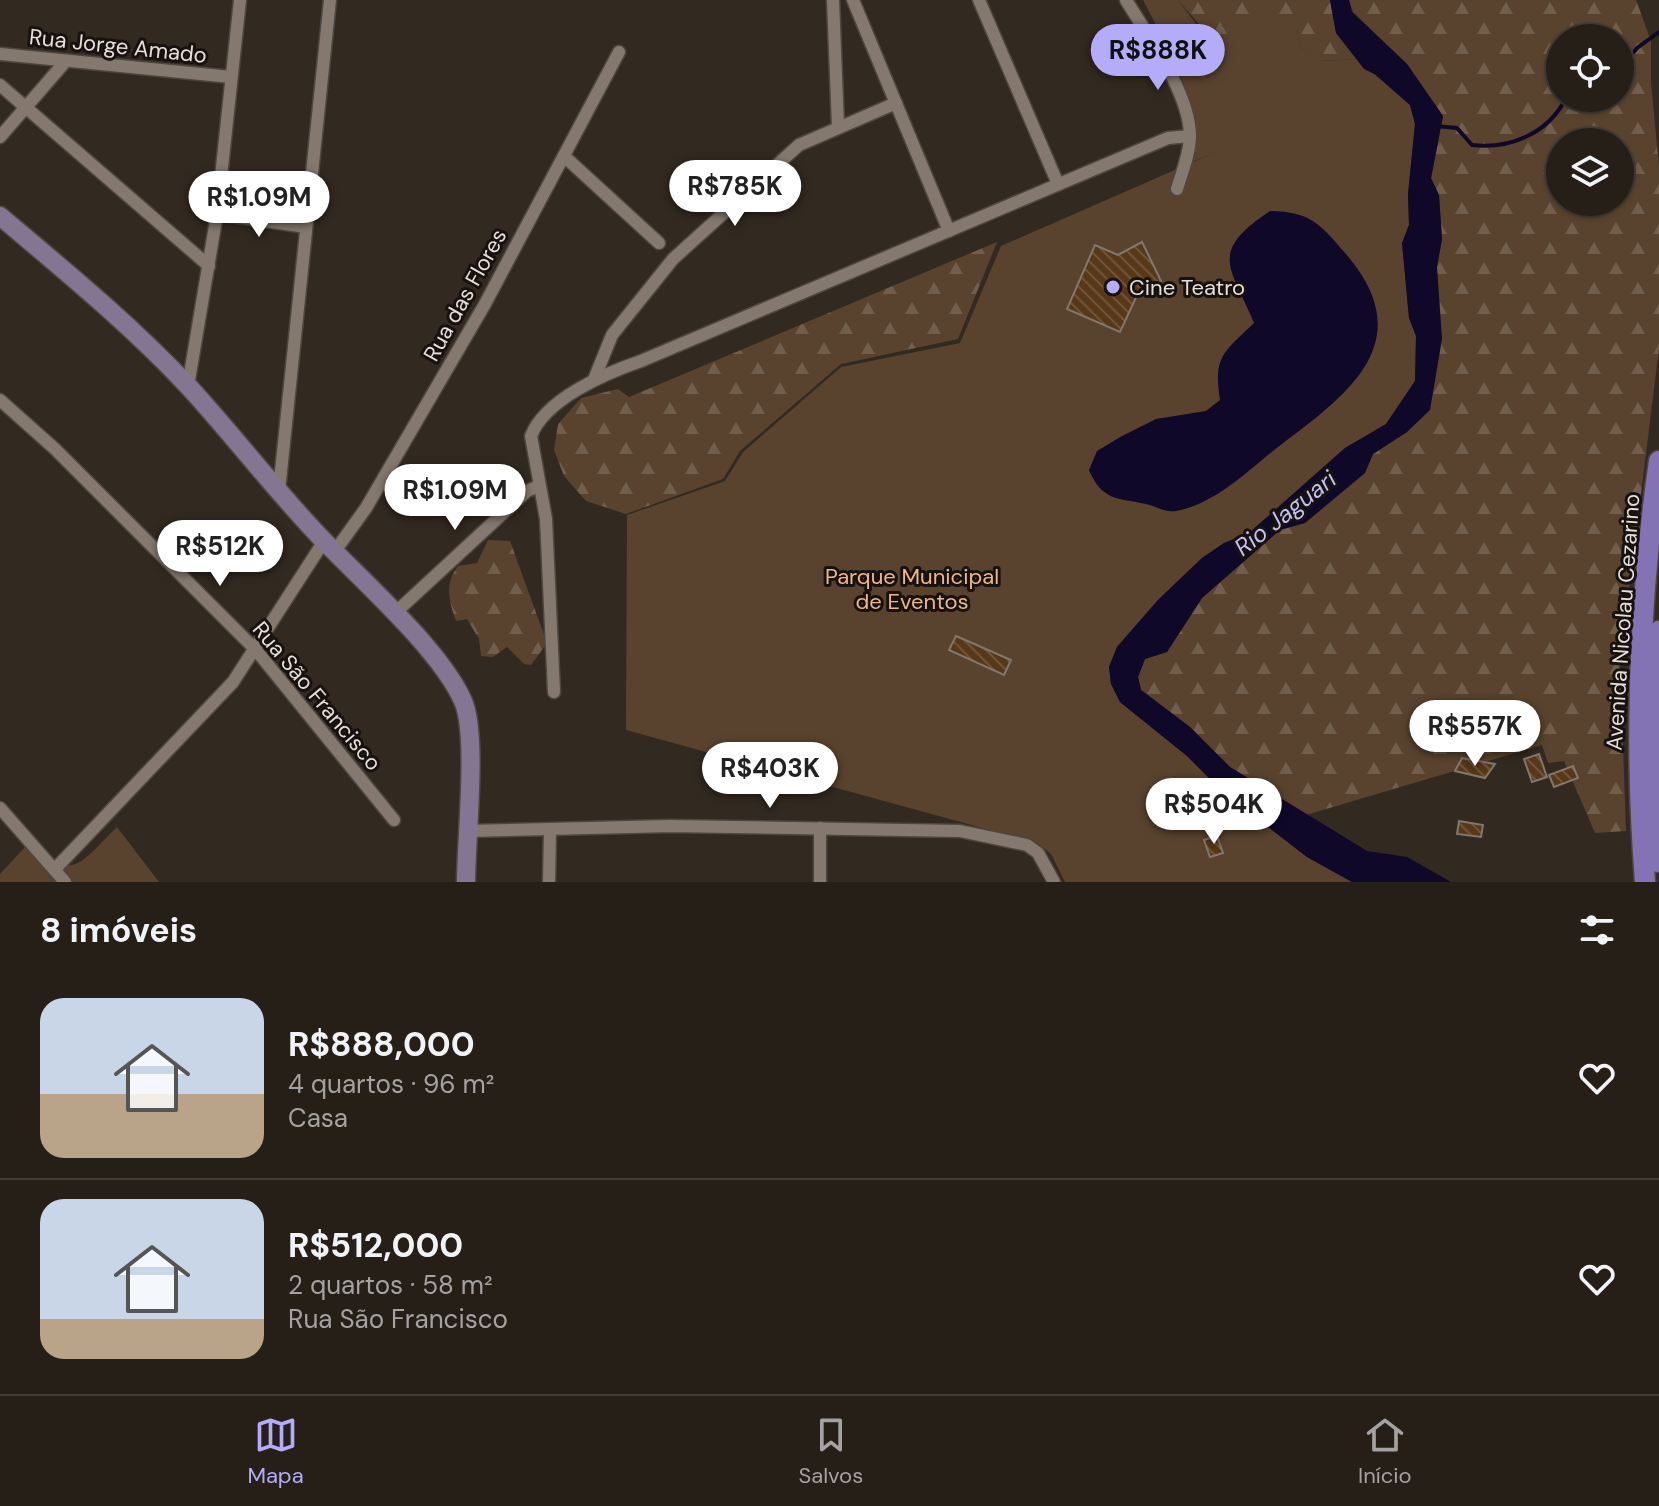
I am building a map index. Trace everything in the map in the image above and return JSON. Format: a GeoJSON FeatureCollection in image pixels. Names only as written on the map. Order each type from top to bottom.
{"type":"FeatureCollection","features":[{"type":"Feature","properties":{"kind":"main road","name":"Avenida Nicolau Cezarino"},"geometry":{"type":"LineString","coordinates":[[1645,882],[1638,767],[1640,663],[1659,461]]}},
{"type":"Feature","properties":{"kind":"main road","name":"Avenida Nicolau Cezarino"},"geometry":{"type":"LineString","coordinates":[[1658,882],[1654,732],[1659,631]]}},
{"type":"Feature","properties":{"kind":"street"},"geometry":{"type":"LineString","coordinates":[[188,386],[217,214],[240,0]]}},
{"type":"Feature","properties":{"kind":"street"},"geometry":{"type":"LineString","coordinates":[[279,491],[330,0]]}},
{"type":"Feature","properties":{"kind":"street"},"geometry":{"type":"LineString","coordinates":[[833,0],[838,126]]}},
{"type":"Feature","properties":{"kind":"street"},"geometry":{"type":"LineString","coordinates":[[853,0],[949,231]]}},
{"type":"Feature","properties":{"kind":"street"},"geometry":{"type":"LineString","coordinates":[[979,0],[1058,184]]}},
{"type":"Feature","properties":{"kind":"street"},"geometry":{"type":"LineString","coordinates":[[1126,0],[1181,98],[1190,136],[1177,189]]}},
{"type":"Feature","properties":{"kind":"street","name":"Rua das Flores"},"geometry":{"type":"LineString","coordinates":[[55,869],[233,682],[329,546],[366,508],[461,345],[619,52]]}},
{"type":"Feature","properties":{"kind":"street","name":"Rua Jorge Amado"},"geometry":{"type":"LineString","coordinates":[[0,54],[231,77]]}},
{"type":"Feature","properties":{"kind":"street"},"geometry":{"type":"LineString","coordinates":[[0,137],[65,62]]}},
{"type":"Feature","properties":{"kind":"street"},"geometry":{"type":"LineString","coordinates":[[0,85],[209,266]]}},
{"type":"Feature","properties":{"kind":"street"},"geometry":{"type":"LineString","coordinates":[[595,377],[612,335],[673,259],[799,145],[896,103]]}},
{"type":"Feature","properties":{"kind":"street"},"geometry":{"type":"LineString","coordinates":[[554,692],[546,519],[531,436],[536,424],[595,377],[641,361],[1168,138],[1190,136]]}},
{"type":"Feature","properties":{"kind":"street"},"geometry":{"type":"LineString","coordinates":[[565,157],[659,243]]}},
{"type":"Feature","properties":{"kind":"street"},"geometry":{"type":"LineString","coordinates":[[217,214],[306,227]]}},
{"type":"Feature","properties":{"kind":"street"},"geometry":{"type":"LineString","coordinates":[[0,216],[113,312],[188,386],[279,491],[395,613],[443,670],[464,704],[470,740],[466,882]]}},
{"type":"Feature","properties":{"kind":"street","name":"Rua São Francisco"},"geometry":{"type":"LineString","coordinates":[[0,400],[55,449],[256,650],[394,820]]}},
{"type":"Feature","properties":{"kind":"street"},"geometry":{"type":"LineString","coordinates":[[395,613],[527,491],[539,486]]}},
{"type":"Feature","properties":{"kind":"street"},"geometry":{"type":"LineString","coordinates":[[0,808],[65,882]]}},
{"type":"Feature","properties":{"kind":"street"},"geometry":{"type":"LineString","coordinates":[[466,831],[820,828],[990,835],[1027,845],[1046,864],[1054,882]]}},
{"type":"Feature","properties":{"kind":"street"},"geometry":{"type":"LineString","coordinates":[[820,828],[820,882]]}},
{"type":"Feature","properties":{"kind":"street"},"geometry":{"type":"LineString","coordinates":[[549,882],[550,830]]}},
{"type":"Feature","properties":{"kind":"green space","name":"Parque Municipal de Eventos"},"geometry":{"type":"Polygon","coordinates":[[[1143,0],[1178,0],[1197,25],[1231,26],[1269,11],[1283,14],[1294,25],[1301,48],[1321,61],[1357,59],[1410,105],[1415,124],[1408,194],[1409,225],[1402,243],[1409,318],[1416,336],[1415,381],[1386,424],[1345,448],[1249,533],[1224,543],[1202,558],[1158,600],[1117,647],[1109,667],[1111,684],[1120,702],[1187,756],[1225,794],[1307,857],[1352,882],[1065,882],[1051,854],[1037,843],[626,730],[627,515],[725,481],[743,452],[841,367],[960,343],[1001,246],[1216,152],[1192,162],[1193,119],[1188,98],[1173,58],[1143,0]]]}},
{"type":"Feature","properties":{"kind":"green space"},"geometry":{"type":"Polygon","coordinates":[[[1178,0],[1330,0],[1336,33],[1357,59],[1320,61],[1301,48],[1297,33],[1290,22],[1281,16],[1259,17],[1247,22],[1226,42],[1219,40],[1217,30],[1205,31],[1178,0]]]}},
{"type":"Feature","properties":{"kind":"green space"},"geometry":{"type":"Polygon","coordinates":[[[1349,0],[1636,0],[1651,41],[1651,83],[1659,167],[1659,349],[1620,662],[1626,831],[1595,833],[1564,761],[1548,763],[1542,745],[1306,815],[1230,767],[1190,727],[1141,690],[1138,677],[1145,659],[1167,652],[1202,598],[1280,529],[1305,523],[1364,473],[1373,454],[1407,432],[1442,239],[1439,195],[1431,179],[1443,116],[1407,64],[1353,12],[1349,0]]]}},
{"type":"Feature","properties":{"kind":"green space"},"geometry":{"type":"Polygon","coordinates":[[[997,242],[958,339],[841,364],[740,451],[723,479],[626,514],[586,501],[564,476],[554,450],[558,424],[581,398],[618,389],[629,397],[997,242]]]}},
{"type":"Feature","properties":{"kind":"green space"},"geometry":{"type":"Polygon","coordinates":[[[488,540],[510,541],[547,643],[531,665],[524,664],[507,647],[493,657],[481,656],[479,639],[467,619],[456,621],[450,600],[451,579],[458,566],[477,563],[488,540]]]}},
{"type":"Feature","properties":{"kind":"green space"},"geometry":{"type":"Polygon","coordinates":[[[117,827],[159,882],[0,882],[0,874],[26,846],[56,863],[76,864],[117,827]]]}},
{"type":"Feature","properties":{"kind":"water","name":"Rio Jaguari"},"geometry":{"type":"Polygon","coordinates":[[[1330,0],[1349,0],[1352,12],[1407,64],[1443,116],[1431,178],[1439,195],[1442,239],[1437,267],[1442,339],[1430,410],[1407,432],[1373,454],[1365,473],[1305,523],[1280,530],[1202,598],[1167,652],[1145,659],[1138,677],[1141,690],[1190,727],[1230,767],[1367,851],[1407,857],[1451,882],[1352,882],[1307,857],[1225,794],[1187,756],[1120,702],[1111,684],[1109,667],[1117,647],[1158,600],[1202,558],[1224,543],[1249,533],[1345,448],[1386,424],[1415,381],[1416,336],[1409,318],[1402,243],[1409,225],[1408,194],[1415,124],[1410,105],[1376,75],[1364,69],[1336,33],[1330,0]]]}},
{"type":"Feature","properties":{"kind":"water"},"geometry":{"type":"Polygon","coordinates":[[[1270,211],[1305,217],[1321,227],[1346,254],[1368,286],[1377,316],[1375,342],[1365,367],[1324,411],[1239,479],[1203,502],[1168,511],[1105,493],[1089,470],[1097,451],[1156,419],[1206,411],[1220,400],[1218,373],[1223,356],[1254,323],[1232,274],[1231,250],[1250,226],[1270,211]]]}},
{"type":"Feature","properties":{"kind":"building","name":"Cine Teatro"},"geometry":{"type":"Polygon","coordinates":[[[1142,242],[1161,281],[1138,293],[1120,332],[1067,309],[1095,245],[1118,255],[1142,242]]]}},
{"type":"Feature","properties":{"kind":"building"},"geometry":{"type":"Polygon","coordinates":[[[956,636],[1011,660],[1004,675],[949,650],[956,636]]]}},
{"type":"Feature","properties":{"kind":"building"},"geometry":{"type":"Polygon","coordinates":[[[1539,754],[1547,777],[1532,782],[1524,759],[1539,754]]]}},
{"type":"Feature","properties":{"kind":"building"},"geometry":{"type":"Polygon","coordinates":[[[1462,758],[1495,764],[1485,778],[1455,771],[1462,758]]]}},
{"type":"Feature","properties":{"kind":"building"},"geometry":{"type":"Polygon","coordinates":[[[1573,766],[1578,778],[1554,787],[1549,775],[1573,766]]]}},
{"type":"Feature","properties":{"kind":"building"},"geometry":{"type":"Polygon","coordinates":[[[1459,821],[1483,825],[1481,837],[1457,834],[1459,821]]]}},
{"type":"Feature","properties":{"kind":"building"},"geometry":{"type":"Polygon","coordinates":[[[1217,836],[1223,853],[1210,857],[1204,840],[1217,836]]]}},
{"type":"Feature","properties":{"kind":"waterway"},"geometry":{"type":"LineString","coordinates":[[1634,52],[1659,32]]}},
{"type":"Feature","properties":{"kind":"waterway"},"geometry":{"type":"LineString","coordinates":[[1436,126],[1457,128],[1472,145],[1486,146],[1526,136],[1538,130],[1557,112]]}},
{"type":"Feature","properties":{"kind":"place","name":"Cine Teatro"},"geometry":{"type":"Point","coordinates":[1113,287]}}]}
